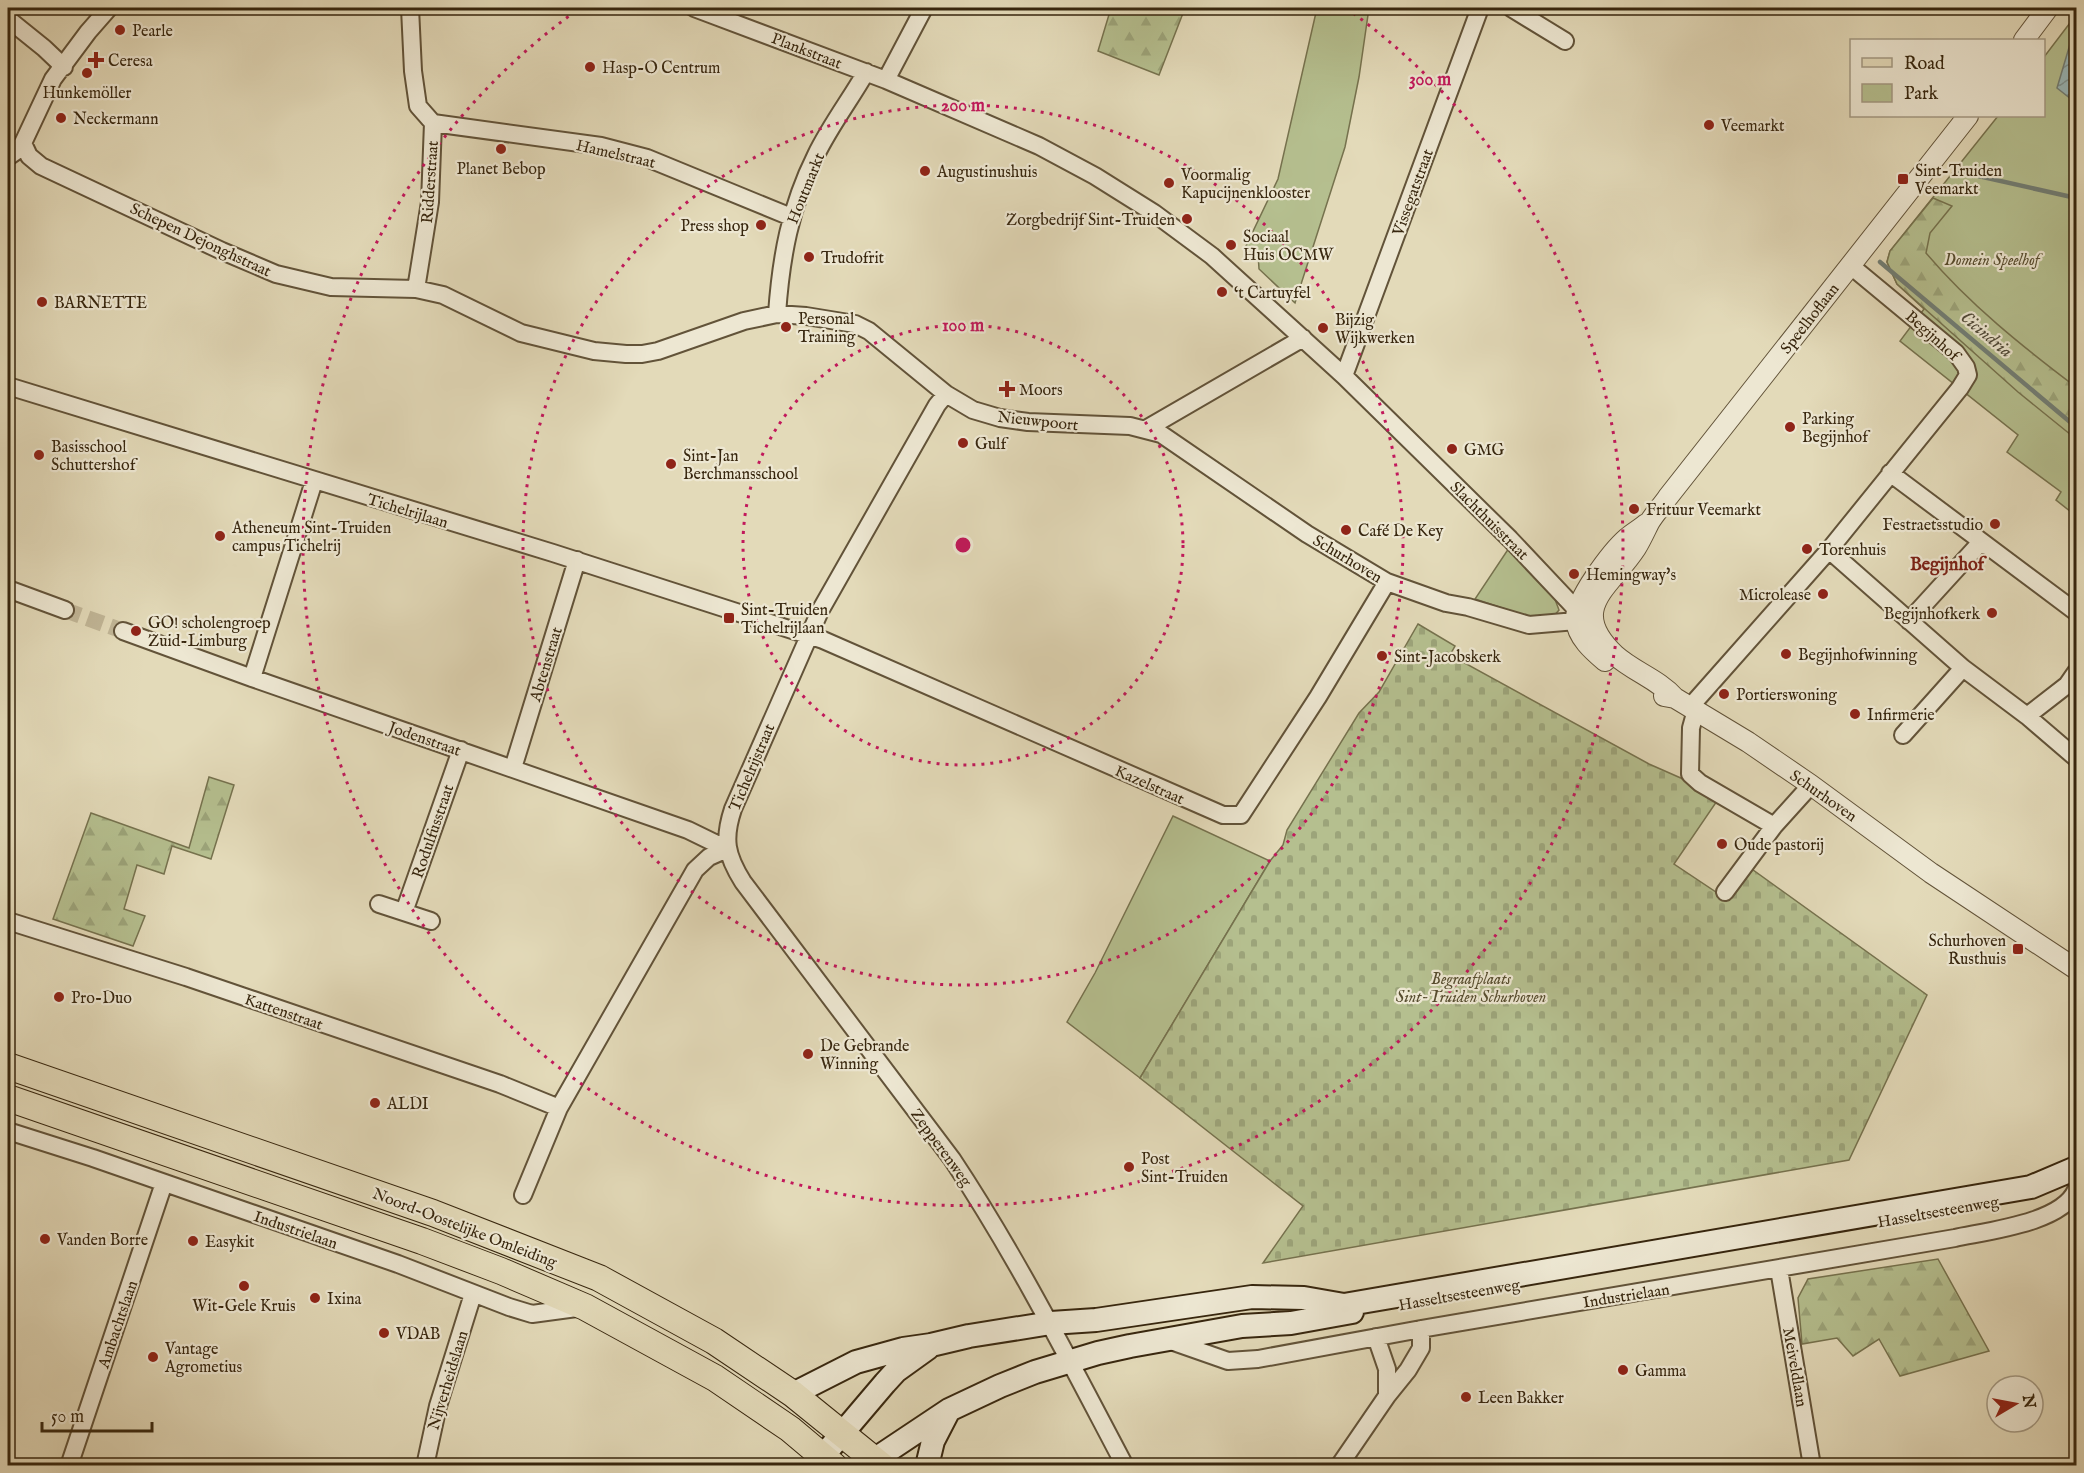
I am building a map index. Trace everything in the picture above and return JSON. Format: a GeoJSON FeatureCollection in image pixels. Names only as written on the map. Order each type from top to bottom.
{"type":"FeatureCollection","features":[{"type":"Feature","properties":{"kind":"main road","name":"Noord-Oostelijke Omleiding"},"geometry":{"type":"LineString","coordinates":[[8,1066],[433,1213],[590,1274],[699,1332],[794,1394],[842,1431],[874,1463]]}},
{"type":"Feature","properties":{"kind":"main road","name":"Noord-Oostelijke Omleiding"},"geometry":{"type":"LineString","coordinates":[[8,1098],[422,1241],[501,1271],[585,1307],[715,1378],[790,1429],[824,1462]]}},
{"type":"Feature","properties":{"kind":"main road","name":"Hasseltsesteenweg"},"geometry":{"type":"LineString","coordinates":[[794,1394],[856,1362],[903,1349],[969,1336],[1252,1297],[1304,1298],[1344,1305],[2031,1187],[2076,1168]]}},
{"type":"Feature","properties":{"kind":"main road","name":"Hasseltsesteenweg"},"geometry":{"type":"LineString","coordinates":[[874,1463],[949,1410],[1020,1377],[1098,1353],[1242,1326],[1303,1321],[2076,1188]]}},
{"type":"Feature","properties":{"kind":"main road","name":"Hasseltsesteenweg"},"geometry":{"type":"LineString","coordinates":[[824,1462],[842,1431],[896,1371],[932,1345]]}},
{"type":"Feature","properties":{"kind":"main road"},"geometry":{"type":"LineString","coordinates":[[927,1466],[933,1441],[949,1410]]}},
{"type":"Feature","properties":{"kind":"street"},"geometry":{"type":"LineString","coordinates":[[8,157],[23,143],[53,79],[109,8]]}},
{"type":"Feature","properties":{"kind":"street","name":"Ridderstraat"},"geometry":{"type":"LineString","coordinates":[[410,8],[418,106],[433,123],[430,202],[416,289]]}},
{"type":"Feature","properties":{"kind":"street","name":"Plankstraat"},"geometry":{"type":"LineString","coordinates":[[694,8],[886,80],[1039,146],[1095,176],[1154,213],[1212,256],[1303,338]]}},
{"type":"Feature","properties":{"kind":"street"},"geometry":{"type":"LineString","coordinates":[[886,80],[924,8]]}},
{"type":"Feature","properties":{"kind":"street","name":"Vissegatstraat"},"geometry":{"type":"LineString","coordinates":[[1344,376],[1480,8]]}},
{"type":"Feature","properties":{"kind":"street"},"geometry":{"type":"LineString","coordinates":[[1511,8],[1565,41]]}},
{"type":"Feature","properties":{"kind":"street"},"geometry":{"type":"LineString","coordinates":[[2025,39],[2048,8]]}},
{"type":"Feature","properties":{"kind":"street"},"geometry":{"type":"LineString","coordinates":[[8,19],[64,67]]}},
{"type":"Feature","properties":{"kind":"street","name":"Houtmarkt"},"geometry":{"type":"LineString","coordinates":[[777,314],[781,264],[791,217],[816,154],[866,72]]}},
{"type":"Feature","properties":{"kind":"street","name":"Speelhoflaan"},"geometry":{"type":"LineString","coordinates":[[1581,617],[1593,610],[1605,587],[1636,548],[1650,520],[1967,117]]}},
{"type":"Feature","properties":{"kind":"street","name":"Hamelstraat"},"geometry":{"type":"LineString","coordinates":[[433,123],[601,146],[646,158],[791,217]]}},
{"type":"Feature","properties":{"kind":"street","name":"Schepen Dejonghstraat"},"geometry":{"type":"LineString","coordinates":[[23,143],[29,156],[41,166],[276,274],[331,287],[416,289],[442,295],[521,333],[594,351],[626,354],[658,351],[744,321],[777,314]]}},
{"type":"Feature","properties":{"kind":"street","name":"Begijnhof"},"geometry":{"type":"LineString","coordinates":[[1687,705],[1830,550],[1968,375],[1966,366],[1956,353],[1851,266]]}},
{"type":"Feature","properties":{"kind":"street","name":"Nieuwpoort"},"geometry":{"type":"LineString","coordinates":[[777,314],[855,324],[879,339],[946,394],[973,410],[1000,418],[1051,424],[1131,426],[1146,429]]}},
{"type":"Feature","properties":{"kind":"street"},"geometry":{"type":"LineString","coordinates":[[1146,429],[1303,338]]}},
{"type":"Feature","properties":{"kind":"street","name":"Slachthuisstraat"},"geometry":{"type":"LineString","coordinates":[[1303,338],[1510,539],[1618,657],[1630,667],[1665,687],[1687,705]]}},
{"type":"Feature","properties":{"kind":"street","name":"Tichelrijlaan"},"geometry":{"type":"LineString","coordinates":[[8,386],[577,560],[809,636]]}},
{"type":"Feature","properties":{"kind":"street","name":"Tichelrijstraat"},"geometry":{"type":"LineString","coordinates":[[727,849],[726,828],[733,809],[820,610],[937,405],[946,394]]}},
{"type":"Feature","properties":{"kind":"street","name":"Schurhoven"},"geometry":{"type":"LineString","coordinates":[[1146,429],[1161,434],[1307,534],[1387,582],[1446,603],[1529,625],[1581,617]]}},
{"type":"Feature","properties":{"kind":"street"},"geometry":{"type":"LineString","coordinates":[[1890,473],[2076,612]]}},
{"type":"Feature","properties":{"kind":"street"},"geometry":{"type":"LineString","coordinates":[[252,678],[314,481]]}},
{"type":"Feature","properties":{"kind":"street"},"geometry":{"type":"LineString","coordinates":[[1909,621],[1981,542]]}},
{"type":"Feature","properties":{"kind":"street"},"geometry":{"type":"LineString","coordinates":[[1830,550],[1963,668],[2027,716],[2076,758]]}},
{"type":"Feature","properties":{"kind":"street","name":"Abtenstraat"},"geometry":{"type":"LineString","coordinates":[[513,768],[577,560]]}},
{"type":"Feature","properties":{"kind":"street","name":"Kazelstraat"},"geometry":{"type":"LineString","coordinates":[[809,636],[838,645],[1223,815],[1241,815],[1318,697],[1387,582]]}},
{"type":"Feature","properties":{"kind":"street"},"geometry":{"type":"LineString","coordinates":[[8,589],[65,610]]}},
{"type":"Feature","properties":{"kind":"street","name":"Jodenstraat"},"geometry":{"type":"LineString","coordinates":[[123,631],[688,830],[727,849]]}},
{"type":"Feature","properties":{"kind":"street"},"geometry":{"type":"LineString","coordinates":[[1903,735],[1963,668]]}},
{"type":"Feature","properties":{"kind":"street"},"geometry":{"type":"LineString","coordinates":[[2027,716],[2067,685],[2076,672]]}},
{"type":"Feature","properties":{"kind":"street"},"geometry":{"type":"LineString","coordinates":[[1687,705],[1691,728],[1690,774],[1700,783],[1774,826]]}},
{"type":"Feature","properties":{"kind":"street","name":"Schurhoven"},"geometry":{"type":"LineString","coordinates":[[1687,705],[1811,784],[1931,873],[2076,969]]}},
{"type":"Feature","properties":{"kind":"street","name":"Rodulfusstraat"},"geometry":{"type":"LineString","coordinates":[[404,912],[461,750]]}},
{"type":"Feature","properties":{"kind":"street"},"geometry":{"type":"LineString","coordinates":[[1725,892],[1774,826],[1811,784]]}},
{"type":"Feature","properties":{"kind":"street"},"geometry":{"type":"LineString","coordinates":[[523,1195],[559,1108],[695,870],[709,857],[727,849]]}},
{"type":"Feature","properties":{"kind":"street","name":"Zepperenweg"},"geometry":{"type":"LineString","coordinates":[[727,849],[734,868],[743,882],[952,1159],[993,1222],[1051,1323],[1125,1466]]}},
{"type":"Feature","properties":{"kind":"street"},"geometry":{"type":"LineString","coordinates":[[379,904],[431,921]]}},
{"type":"Feature","properties":{"kind":"street","name":"Kattenstraat"},"geometry":{"type":"LineString","coordinates":[[8,921],[489,1080],[559,1108]]}},
{"type":"Feature","properties":{"kind":"street","name":"Industrielaan"},"geometry":{"type":"LineString","coordinates":[[8,1131],[398,1264],[473,1294],[532,1314],[585,1307]]}},
{"type":"Feature","properties":{"kind":"street","name":"Ambachtslaan"},"geometry":{"type":"LineString","coordinates":[[69,1466],[164,1183]]}},
{"type":"Feature","properties":{"kind":"street","name":"Industrielaan"},"geometry":{"type":"LineString","coordinates":[[1167,1340],[1228,1360],[1258,1359],[1955,1238],[2039,1218],[2063,1207],[2073,1197],[2076,1188]]}},
{"type":"Feature","properties":{"kind":"street","name":"Meiveldlaan"},"geometry":{"type":"LineString","coordinates":[[1779,1269],[1812,1466]]}},
{"type":"Feature","properties":{"kind":"street","name":"Nijverheidslaan"},"geometry":{"type":"LineString","coordinates":[[425,1466],[438,1406],[473,1294]]}},
{"type":"Feature","properties":{"kind":"street"},"geometry":{"type":"LineString","coordinates":[[1339,1466],[1387,1396],[1408,1370],[1421,1348],[1421,1329]]}},
{"type":"Feature","properties":{"kind":"street"},"geometry":{"type":"LineString","coordinates":[[1376,1337],[1387,1369],[1387,1396]]}},
{"type":"Feature","properties":{"kind":"green space"},"geometry":{"type":"Polygon","coordinates":[[[1111,8],[1185,8],[1159,75],[1098,51],[1111,8]]]}},
{"type":"Feature","properties":{"kind":"green space"},"geometry":{"type":"Polygon","coordinates":[[[1317,8],[1369,8],[1359,77],[1345,147],[1295,303],[1259,269],[1258,253],[1246,246],[1278,179],[1317,8]]]}},
{"type":"Feature","properties":{"kind":"green space","name":"Domein Speelhof"},"geometry":{"type":"Polygon","coordinates":[[[2076,15],[2076,516],[2056,500],[2061,492],[2007,452],[2018,435],[1900,341],[1924,309],[1897,284],[1887,262],[1890,251],[1997,117],[2045,117],[2045,56],[2076,15]]]}},
{"type":"Feature","properties":{"kind":"green space"},"geometry":{"type":"Polygon","coordinates":[[[1933,198],[1952,206],[1930,233],[1926,253],[1960,290],[1997,324],[2076,387],[2076,439],[2018,392],[1897,284],[1887,262],[1890,251],[1933,198]]]}},
{"type":"Feature","properties":{"kind":"green space"},"geometry":{"type":"Polygon","coordinates":[[[1509,548],[1553,594],[1559,610],[1553,617],[1530,617],[1475,599],[1509,548]]]}},
{"type":"Feature","properties":{"kind":"green space","name":"Begraafplaats Sint-Truiden Schurhoven"},"geometry":{"type":"Polygon","coordinates":[[[1418,624],[1455,646],[1450,655],[1649,764],[1683,779],[1717,801],[1674,864],[1719,894],[1742,862],[1927,995],[1849,1160],[1263,1263],[1303,1206],[1140,1078],[1270,861],[1283,845],[1287,830],[1359,713],[1379,692],[1418,624]]]}},
{"type":"Feature","properties":{"kind":"green space"},"geometry":{"type":"Polygon","coordinates":[[[209,777],[234,785],[211,859],[172,846],[164,874],[137,865],[124,909],[145,916],[133,946],[53,919],[91,813],[189,848],[209,777]]]}},
{"type":"Feature","properties":{"kind":"green space"},"geometry":{"type":"Polygon","coordinates":[[[1173,816],[1270,861],[1140,1078],[1067,1022],[1095,973],[1173,816]]]}},
{"type":"Feature","properties":{"kind":"green space"},"geometry":{"type":"Polygon","coordinates":[[[1938,1259],[1989,1351],[1900,1376],[1879,1339],[1853,1356],[1837,1338],[1802,1344],[1798,1298],[1808,1279],[1938,1259]]]}},
{"type":"Feature","properties":{"kind":"water"},"geometry":{"type":"Polygon","coordinates":[[[2076,24],[2076,69],[2073,79],[2076,88],[2076,103],[2057,88],[2076,24]]]}},
{"type":"Feature","properties":{"kind":"waterway"},"geometry":{"type":"LineString","coordinates":[[1956,171],[2076,198]]}},
{"type":"Feature","properties":{"kind":"waterway","name":"Cicindria"},"geometry":{"type":"LineString","coordinates":[[1880,262],[2076,427]]}},
{"type":"Feature","properties":{"kind":"tunnel"},"geometry":{"type":"LineString","coordinates":[[65,610],[123,631]]}},
{"type":"Feature","properties":{"kind":"place","name":"Pearle"},"geometry":{"type":"Point","coordinates":[120,30]}},
{"type":"Feature","properties":{"kind":"place","name":"Ceresa"},"geometry":{"type":"Point","coordinates":[96,60]}},
{"type":"Feature","properties":{"kind":"place","name":"Hasp-O Centrum"},"geometry":{"type":"Point","coordinates":[590,67]}},
{"type":"Feature","properties":{"kind":"place","name":"Hunkemöller"},"geometry":{"type":"Point","coordinates":[87,73]}},
{"type":"Feature","properties":{"kind":"place","name":"Neckermann"},"geometry":{"type":"Point","coordinates":[61,118]}},
{"type":"Feature","properties":{"kind":"place","name":"Veemarkt"},"geometry":{"type":"Point","coordinates":[1709,125]}},
{"type":"Feature","properties":{"kind":"place","name":"Planet Bebop"},"geometry":{"type":"Point","coordinates":[501,149]}},
{"type":"Feature","properties":{"kind":"place","name":"Augustinushuis"},"geometry":{"type":"Point","coordinates":[925,171]}},
{"type":"Feature","properties":{"kind":"place","name":"Sint-Truiden Veemarkt"},"geometry":{"type":"Point","coordinates":[1903,179]}},
{"type":"Feature","properties":{"kind":"place","name":"Voormalig Kapucijnenklooster"},"geometry":{"type":"Point","coordinates":[1169,183]}},
{"type":"Feature","properties":{"kind":"place","name":"Zorgbedrijf Sint-Truiden"},"geometry":{"type":"Point","coordinates":[1187,219]}},
{"type":"Feature","properties":{"kind":"place","name":"Press shop"},"geometry":{"type":"Point","coordinates":[761,225]}},
{"type":"Feature","properties":{"kind":"place","name":"Sociaal Huis OCMW"},"geometry":{"type":"Point","coordinates":[1231,245]}},
{"type":"Feature","properties":{"kind":"place","name":"Trudofrit"},"geometry":{"type":"Point","coordinates":[809,257]}},
{"type":"Feature","properties":{"kind":"place","name":"‘t Cartuyfel"},"geometry":{"type":"Point","coordinates":[1222,292]}},
{"type":"Feature","properties":{"kind":"place","name":"BARNETTE"},"geometry":{"type":"Point","coordinates":[42,302]}},
{"type":"Feature","properties":{"kind":"place","name":"Personal Training"},"geometry":{"type":"Point","coordinates":[786,327]}},
{"type":"Feature","properties":{"kind":"place","name":"Bijzig Wijkwerken"},"geometry":{"type":"Point","coordinates":[1323,328]}},
{"type":"Feature","properties":{"kind":"place","name":"Moors"},"geometry":{"type":"Point","coordinates":[1007,389]}},
{"type":"Feature","properties":{"kind":"place","name":"Parking Begijnhof"},"geometry":{"type":"Point","coordinates":[1790,427]}},
{"type":"Feature","properties":{"kind":"place","name":"Gulf"},"geometry":{"type":"Point","coordinates":[963,443]}},
{"type":"Feature","properties":{"kind":"place","name":"GMG"},"geometry":{"type":"Point","coordinates":[1452,449]}},
{"type":"Feature","properties":{"kind":"place","name":"Basisschool Schuttershof"},"geometry":{"type":"Point","coordinates":[39,455]}},
{"type":"Feature","properties":{"kind":"place","name":"Sint-Jan Berchmansschool"},"geometry":{"type":"Point","coordinates":[671,464]}},
{"type":"Feature","properties":{"kind":"place","name":"Frituur Veemarkt"},"geometry":{"type":"Point","coordinates":[1634,509]}},
{"type":"Feature","properties":{"kind":"place","name":"Festraetsstudio"},"geometry":{"type":"Point","coordinates":[1995,524]}},
{"type":"Feature","properties":{"kind":"place","name":"Café De Key"},"geometry":{"type":"Point","coordinates":[1346,530]}},
{"type":"Feature","properties":{"kind":"place","name":"Atheneum Sint-Truiden campus Tichelrij"},"geometry":{"type":"Point","coordinates":[220,536]}},
{"type":"Feature","properties":{"kind":"place","name":"Torenhuis"},"geometry":{"type":"Point","coordinates":[1807,549]}},
{"type":"Feature","properties":{"kind":"place","name":"Hemingway's"},"geometry":{"type":"Point","coordinates":[1574,574]}},
{"type":"Feature","properties":{"kind":"place","name":"Microlease"},"geometry":{"type":"Point","coordinates":[1823,594]}},
{"type":"Feature","properties":{"kind":"place","name":"Begijnhofkerk"},"geometry":{"type":"Point","coordinates":[1992,613]}},
{"type":"Feature","properties":{"kind":"place","name":"Sint-Truiden Tichelrijlaan"},"geometry":{"type":"Point","coordinates":[729,618]}},
{"type":"Feature","properties":{"kind":"place","name":"GO! scholengroep Zuid-Limburg"},"geometry":{"type":"Point","coordinates":[136,631]}},
{"type":"Feature","properties":{"kind":"place","name":"Begijnhofwinning"},"geometry":{"type":"Point","coordinates":[1786,654]}},
{"type":"Feature","properties":{"kind":"place","name":"Sint-Jacobskerk"},"geometry":{"type":"Point","coordinates":[1382,656]}},
{"type":"Feature","properties":{"kind":"place","name":"Portierswoning"},"geometry":{"type":"Point","coordinates":[1724,694]}},
{"type":"Feature","properties":{"kind":"place","name":"Infirmerie"},"geometry":{"type":"Point","coordinates":[1855,714]}},
{"type":"Feature","properties":{"kind":"place","name":"Oude pastorij"},"geometry":{"type":"Point","coordinates":[1722,844]}},
{"type":"Feature","properties":{"kind":"place","name":"Schurhoven Rusthuis"},"geometry":{"type":"Point","coordinates":[2018,949]}},
{"type":"Feature","properties":{"kind":"place","name":"Pro-Duo"},"geometry":{"type":"Point","coordinates":[59,997]}},
{"type":"Feature","properties":{"kind":"place","name":"De Gebrande Winning"},"geometry":{"type":"Point","coordinates":[808,1054]}},
{"type":"Feature","properties":{"kind":"place","name":"ALDI"},"geometry":{"type":"Point","coordinates":[375,1103]}},
{"type":"Feature","properties":{"kind":"place","name":"Post Sint-Truiden"},"geometry":{"type":"Point","coordinates":[1129,1167]}},
{"type":"Feature","properties":{"kind":"place","name":"Vanden Borre"},"geometry":{"type":"Point","coordinates":[45,1239]}},
{"type":"Feature","properties":{"kind":"place","name":"Easykit"},"geometry":{"type":"Point","coordinates":[193,1241]}},
{"type":"Feature","properties":{"kind":"place","name":"Wit-Gele Kruis"},"geometry":{"type":"Point","coordinates":[244,1286]}},
{"type":"Feature","properties":{"kind":"place","name":"Ixina"},"geometry":{"type":"Point","coordinates":[315,1298]}},
{"type":"Feature","properties":{"kind":"place","name":"VDAB"},"geometry":{"type":"Point","coordinates":[384,1333]}},
{"type":"Feature","properties":{"kind":"place","name":"Vantage Agrometius"},"geometry":{"type":"Point","coordinates":[153,1357]}},
{"type":"Feature","properties":{"kind":"place","name":"Gamma"},"geometry":{"type":"Point","coordinates":[1623,1370]}},
{"type":"Feature","properties":{"kind":"place","name":"Leen Bakker"},"geometry":{"type":"Point","coordinates":[1466,1397]}},
{"type":"Feature","properties":{"kind":"district","name":"Begijnhof"},"geometry":{"type":"Point","coordinates":[1947,564]}}]}
